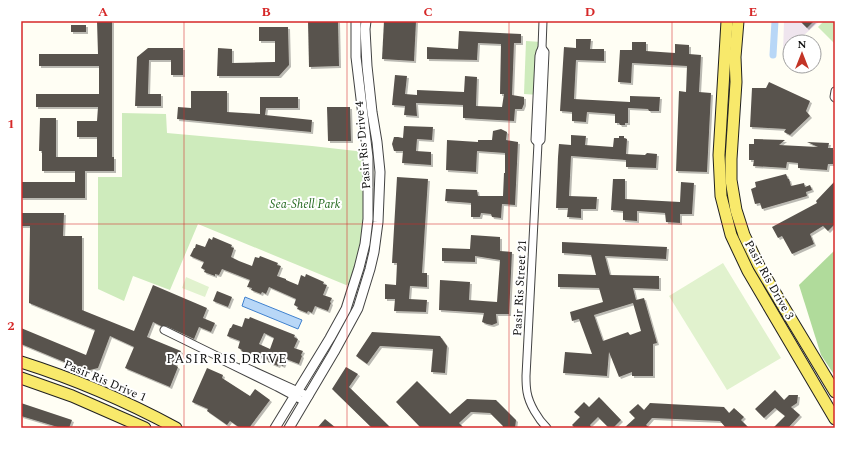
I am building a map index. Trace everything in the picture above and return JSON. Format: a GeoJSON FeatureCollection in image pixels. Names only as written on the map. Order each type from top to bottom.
{"type":"FeatureCollection","features":[{"type":"Feature","properties":{"kind":"main road","name":"Pasir Ris Drive 3"},"geometry":{"type":"LineString","coordinates":[[727,21],[719,156],[721,196],[731,235],[748,271],[835,419]]}},
{"type":"Feature","properties":{"kind":"main road","name":"Pasir Ris Drive 3"},"geometry":{"type":"LineString","coordinates":[[738,21],[731,159],[736,210],[744,235],[759,266],[835,392]]}},
{"type":"Feature","properties":{"kind":"main road","name":"Pasir Ris Drive 1"},"geometry":{"type":"LineString","coordinates":[[21,362],[62,376],[123,401],[176,428]]}},
{"type":"Feature","properties":{"kind":"main road"},"geometry":{"type":"LineString","coordinates":[[21,378],[72,396],[145,428]]}},
{"type":"Feature","properties":{"kind":"street","name":"Pasir Ris Drive 4"},"geometry":{"type":"LineString","coordinates":[[275,428],[330,338],[346,308],[365,244],[368,219],[368,157],[357,61],[355,35],[356,21]]}},
{"type":"Feature","properties":{"kind":"street","name":"Pasir Ris Drive 4"},"geometry":{"type":"LineString","coordinates":[[289,428],[358,308],[370,269],[379,215],[380,172],[367,66],[366,21]]}},
{"type":"Feature","properties":{"kind":"street","name":"Pasir Ris Street 21"},"geometry":{"type":"LineString","coordinates":[[543,21],[542,48],[539,56],[535,140],[538,143],[526,384],[530,402],[537,415],[547,428]]}},
{"type":"Feature","properties":{"kind":"street"},"geometry":{"type":"LineString","coordinates":[[835,91],[835,98]]}},
{"type":"Feature","properties":{"kind":"street"},"geometry":{"type":"LineString","coordinates":[[164,330],[277,387],[296,393],[307,399]]}},
{"type":"Feature","properties":{"kind":"shaded area"},"geometry":{"type":"Polygon","coordinates":[[[784,21],[820,21],[805,34],[784,34],[784,21]]]}},
{"type":"Feature","properties":{"kind":"green space"},"geometry":{"type":"Polygon","coordinates":[[[824,21],[835,21],[835,44],[818,27],[824,21]]]}},
{"type":"Feature","properties":{"kind":"green space"},"geometry":{"type":"Polygon","coordinates":[[[526,41],[542,42],[540,95],[524,94],[526,41]]]}},
{"type":"Feature","properties":{"kind":"green space","name":"Sea-Shell Park"},"geometry":{"type":"Polygon","coordinates":[[[122,113],[166,114],[167,133],[365,152],[365,205],[362,236],[352,283],[346,285],[198,224],[170,290],[133,276],[124,301],[98,289],[98,177],[122,177],[122,113]]]}},
{"type":"Feature","properties":{"kind":"green space"},"geometry":{"type":"Polygon","coordinates":[[[835,250],[835,376],[821,355],[799,285],[835,250]]]}},
{"type":"Feature","properties":{"kind":"green space"},"geometry":{"type":"Polygon","coordinates":[[[723,263],[781,358],[727,390],[669,296],[723,263]]]}},
{"type":"Feature","properties":{"kind":"green space"},"geometry":{"type":"Polygon","coordinates":[[[186,277],[209,287],[205,297],[182,288],[186,277]]]}},
{"type":"Feature","properties":{"kind":"water"},"geometry":{"type":"Polygon","coordinates":[[[245,297],[302,320],[298,329],[242,306],[245,297]]]}},
{"type":"Feature","properties":{"kind":"building"},"geometry":{"type":"Polygon","coordinates":[[[97,21],[112,21],[112,157],[114,157],[114,171],[85,171],[85,198],[21,198],[21,182],[75,182],[75,171],[42,171],[42,151],[39,151],[40,118],[56,118],[56,157],[97,157],[97,137],[77,137],[77,121],[97,121],[98,107],[36,107],[36,94],[99,94],[99,66],[39,66],[39,54],[98,54],[97,21]]]}},
{"type":"Feature","properties":{"kind":"building"},"geometry":{"type":"Polygon","coordinates":[[[308,21],[338,21],[339,66],[309,67],[308,21]]]}},
{"type":"Feature","properties":{"kind":"building"},"geometry":{"type":"Polygon","coordinates":[[[384,21],[416,21],[414,61],[382,59],[384,21]]]}},
{"type":"Feature","properties":{"kind":"building"},"geometry":{"type":"Polygon","coordinates":[[[800,21],[814,21],[807,28],[800,21]]]}},
{"type":"Feature","properties":{"kind":"building"},"geometry":{"type":"Polygon","coordinates":[[[71,25],[86,25],[86,32],[71,32],[71,25]]]}},
{"type":"Feature","properties":{"kind":"building"},"geometry":{"type":"Polygon","coordinates":[[[259,27],[288,27],[289,65],[279,76],[217,76],[218,48],[232,49],[232,63],[275,62],[275,41],[259,41],[259,27]]]}},
{"type":"Feature","properties":{"kind":"building"},"geometry":{"type":"Polygon","coordinates":[[[459,31],[521,34],[521,43],[514,43],[512,95],[524,97],[524,104],[522,109],[515,109],[514,121],[463,118],[463,105],[416,103],[417,116],[404,115],[405,106],[392,105],[395,75],[407,76],[405,94],[417,95],[417,90],[464,92],[465,76],[477,77],[476,106],[502,107],[504,94],[500,94],[501,44],[478,43],[477,60],[427,59],[427,47],[458,49],[459,31]]]}},
{"type":"Feature","properties":{"kind":"building"},"geometry":{"type":"Polygon","coordinates":[[[576,39],[591,39],[590,49],[604,49],[604,61],[576,60],[574,99],[630,102],[630,96],[660,97],[659,111],[628,108],[628,123],[625,123],[625,125],[620,125],[619,123],[615,123],[615,114],[587,112],[586,122],[572,121],[572,112],[560,111],[564,47],[576,48],[576,39]]]}},
{"type":"Feature","properties":{"kind":"building"},"geometry":{"type":"Polygon","coordinates":[[[632,42],[646,42],[646,51],[675,53],[675,44],[689,45],[689,54],[701,55],[699,92],[711,93],[707,172],[676,171],[679,91],[686,92],[687,66],[632,63],[631,83],[618,82],[620,50],[632,50],[632,42]]]}},
{"type":"Feature","properties":{"kind":"building"},"geometry":{"type":"Polygon","coordinates":[[[148,48],[183,48],[183,75],[171,75],[171,60],[149,60],[148,94],[161,94],[161,106],[135,106],[137,57],[148,48]]]}},
{"type":"Feature","properties":{"kind":"building"},"geometry":{"type":"Polygon","coordinates":[[[769,82],[810,101],[806,111],[810,116],[790,135],[784,132],[786,129],[750,127],[752,88],[766,88],[769,82]]]}},
{"type":"Feature","properties":{"kind":"building"},"geometry":{"type":"Polygon","coordinates":[[[191,91],[227,91],[227,112],[260,114],[260,97],[298,97],[298,108],[266,108],[265,115],[312,120],[311,132],[177,119],[178,107],[191,108],[191,91]]]}},
{"type":"Feature","properties":{"kind":"building"},"geometry":{"type":"Polygon","coordinates":[[[327,107],[350,107],[351,141],[328,141],[327,107]]]}},
{"type":"Feature","properties":{"kind":"building"},"geometry":{"type":"Polygon","coordinates":[[[404,126],[433,127],[432,140],[417,139],[416,151],[431,152],[431,165],[402,163],[403,151],[394,151],[392,144],[394,137],[403,138],[404,126]]]}},
{"type":"Feature","properties":{"kind":"building"},"geometry":{"type":"Polygon","coordinates":[[[501,129],[507,132],[506,140],[518,142],[515,205],[502,204],[501,218],[492,217],[491,214],[481,213],[480,217],[471,217],[471,203],[445,201],[446,189],[477,190],[478,196],[503,196],[505,153],[477,151],[476,172],[446,170],[447,140],[478,142],[478,140],[492,140],[493,131],[501,129]]]}},
{"type":"Feature","properties":{"kind":"building"},"geometry":{"type":"Polygon","coordinates":[[[571,135],[586,136],[585,145],[613,147],[614,138],[624,136],[624,138],[627,139],[626,154],[657,154],[656,168],[626,167],[626,160],[571,156],[569,196],[597,197],[596,209],[581,209],[581,218],[567,217],[568,208],[556,208],[558,157],[559,144],[571,145],[571,135]]]}},
{"type":"Feature","properties":{"kind":"building"},"geometry":{"type":"Polygon","coordinates":[[[754,139],[785,140],[779,145],[818,147],[807,142],[829,143],[828,148],[833,148],[833,164],[828,164],[827,170],[798,168],[798,163],[787,162],[786,168],[753,166],[754,160],[749,160],[749,144],[754,144],[754,139]]]}},
{"type":"Feature","properties":{"kind":"building"},"geometry":{"type":"Polygon","coordinates":[[[786,174],[791,186],[804,183],[805,187],[810,185],[812,190],[806,192],[807,196],[762,209],[760,203],[755,204],[751,189],[756,187],[755,182],[786,174]]]}},
{"type":"Feature","properties":{"kind":"building"},"geometry":{"type":"Polygon","coordinates":[[[397,177],[428,179],[422,273],[427,273],[427,287],[410,286],[409,299],[427,300],[426,312],[394,311],[395,299],[385,299],[385,284],[396,285],[397,263],[392,263],[397,177]]]}},
{"type":"Feature","properties":{"kind":"building"},"geometry":{"type":"Polygon","coordinates":[[[613,179],[625,179],[625,199],[680,202],[681,182],[694,183],[692,214],[680,214],[680,223],[666,222],[665,213],[637,211],[637,221],[623,220],[623,211],[611,210],[613,179]]]}},
{"type":"Feature","properties":{"kind":"building"},"geometry":{"type":"Polygon","coordinates":[[[835,181],[835,224],[828,231],[823,226],[810,234],[814,244],[792,254],[782,236],[778,238],[772,227],[817,203],[816,201],[835,181]]]}},
{"type":"Feature","properties":{"kind":"building"},"geometry":{"type":"Polygon","coordinates":[[[21,213],[64,213],[63,236],[82,236],[82,310],[134,331],[153,285],[207,308],[203,318],[215,323],[211,332],[199,327],[194,339],[166,326],[161,326],[153,322],[147,337],[181,351],[175,365],[178,367],[170,387],[125,368],[134,347],[110,336],[98,368],[86,371],[21,344],[21,328],[86,355],[95,330],[29,303],[30,226],[21,226],[21,213]]]}},
{"type":"Feature","properties":{"kind":"building"},"geometry":{"type":"Polygon","coordinates":[[[471,235],[500,237],[500,251],[512,252],[509,314],[496,314],[497,323],[492,325],[482,322],[484,313],[439,310],[440,280],[470,282],[469,300],[497,302],[500,260],[475,256],[475,262],[442,261],[442,248],[470,249],[471,235]]]}},
{"type":"Feature","properties":{"kind":"building"},"geometry":{"type":"Polygon","coordinates":[[[213,237],[232,245],[231,247],[234,248],[231,257],[239,261],[252,266],[255,257],[259,258],[260,256],[278,263],[277,265],[281,266],[277,276],[298,285],[301,275],[305,277],[306,274],[324,282],[323,284],[327,285],[323,295],[332,298],[328,311],[315,306],[312,313],[308,311],[307,313],[297,309],[298,307],[294,305],[296,299],[269,287],[266,294],[262,292],[261,294],[251,290],[252,288],[247,287],[250,280],[222,269],[219,275],[215,274],[215,276],[204,272],[205,270],[201,268],[204,262],[190,256],[196,244],[205,247],[209,238],[212,240],[213,237]]]}},
{"type":"Feature","properties":{"kind":"building"},"geometry":{"type":"Polygon","coordinates":[[[562,242],[667,247],[666,259],[605,256],[610,275],[659,276],[659,289],[633,288],[636,300],[644,298],[657,343],[653,344],[653,376],[632,376],[632,372],[619,377],[609,352],[607,376],[563,373],[565,352],[592,354],[579,319],[572,321],[570,312],[603,302],[599,288],[558,287],[558,274],[596,275],[591,255],[562,253],[562,242]],[[633,303],[594,315],[603,341],[628,332],[630,335],[641,331],[633,303]]]}},
{"type":"Feature","properties":{"kind":"building"},"geometry":{"type":"Polygon","coordinates":[[[217,291],[232,297],[228,307],[213,301],[217,291]]]}},
{"type":"Feature","properties":{"kind":"building"},"geometry":{"type":"Polygon","coordinates":[[[250,317],[295,335],[294,337],[298,339],[294,348],[303,351],[299,364],[286,359],[283,366],[279,364],[278,366],[268,362],[269,360],[241,351],[242,350],[238,348],[240,341],[227,336],[233,324],[242,327],[245,318],[249,319],[250,317]],[[264,333],[259,344],[270,349],[274,338],[264,333]]]}},
{"type":"Feature","properties":{"kind":"building"},"geometry":{"type":"Polygon","coordinates":[[[372,332],[440,336],[447,346],[445,373],[431,372],[433,349],[380,346],[367,364],[356,356],[372,332]]]}},
{"type":"Feature","properties":{"kind":"building"},"geometry":{"type":"Polygon","coordinates":[[[346,367],[358,374],[349,387],[391,428],[372,428],[332,389],[346,367]]]}},
{"type":"Feature","properties":{"kind":"building"},"geometry":{"type":"Polygon","coordinates":[[[207,368],[223,375],[222,378],[250,396],[255,389],[270,400],[249,428],[240,428],[230,421],[227,425],[207,411],[208,409],[192,402],[207,368]]]}},
{"type":"Feature","properties":{"kind":"building"},"geometry":{"type":"Polygon","coordinates":[[[417,381],[450,414],[467,399],[496,400],[516,420],[515,428],[503,428],[503,426],[490,413],[471,412],[459,423],[464,428],[421,428],[396,402],[417,381]]]}},
{"type":"Feature","properties":{"kind":"building"},"geometry":{"type":"Polygon","coordinates":[[[775,390],[784,400],[789,395],[798,395],[797,403],[791,407],[800,415],[788,428],[773,428],[785,416],[775,408],[764,418],[755,409],[775,390]]]}},
{"type":"Feature","properties":{"kind":"building"},"geometry":{"type":"Polygon","coordinates":[[[599,397],[621,420],[613,428],[609,428],[598,417],[590,425],[592,428],[575,428],[572,425],[580,417],[574,412],[584,402],[589,407],[599,397]]]}},
{"type":"Feature","properties":{"kind":"building"},"geometry":{"type":"Polygon","coordinates":[[[21,403],[72,420],[69,428],[61,428],[21,416],[21,403]]]}},
{"type":"Feature","properties":{"kind":"building"},"geometry":{"type":"Polygon","coordinates":[[[650,403],[724,407],[729,413],[734,408],[744,417],[741,420],[749,428],[726,428],[720,421],[652,418],[646,425],[650,428],[624,428],[635,418],[629,412],[638,404],[644,410],[650,403]]]}},
{"type":"Feature","properties":{"kind":"building"},"geometry":{"type":"Polygon","coordinates":[[[325,419],[336,428],[317,428],[325,419]]]}},
{"type":"Feature","properties":{"kind":"waterway"},"geometry":{"type":"LineString","coordinates":[[773,55],[775,21]]}},
{"type":"Feature","properties":{"kind":"district","name":"PASIR RIS DRIVE"},"geometry":{"type":"Point","coordinates":[227,359]}}]}
